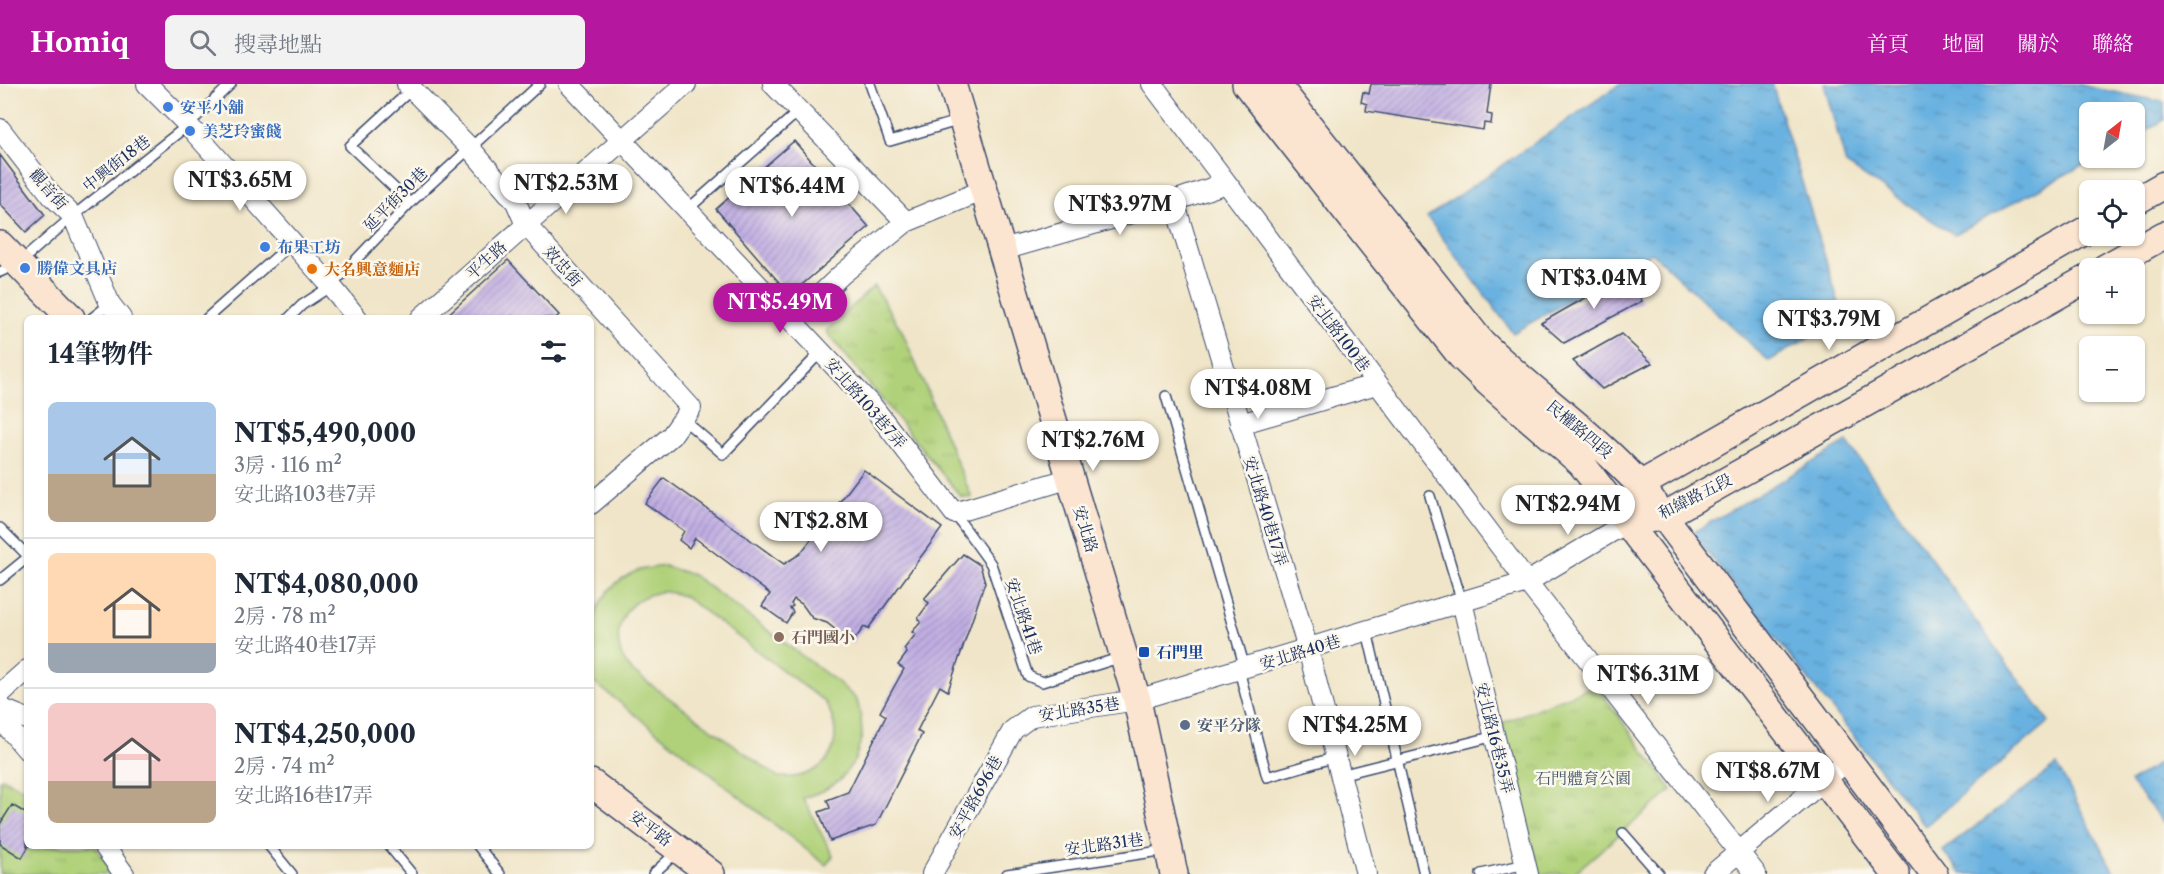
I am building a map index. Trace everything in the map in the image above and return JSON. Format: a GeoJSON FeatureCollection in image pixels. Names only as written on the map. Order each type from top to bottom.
{"type":"FeatureCollection","features":[{"type":"Feature","properties":{"kind":"street"},"geometry":{"type":"LineString","coordinates":[[147,84],[188,125],[332,286],[355,315]]}},
{"type":"Feature","properties":{"kind":"street","name":"安北路103巷7弄"},"geometry":{"type":"LineString","coordinates":[[569,84],[873,407],[954,513]]}},
{"type":"Feature","properties":{"kind":"street","name":"平生路"},"geometry":{"type":"LineString","coordinates":[[424,315],[686,84]]}},
{"type":"Feature","properties":{"kind":"street"},"geometry":{"type":"LineString","coordinates":[[773,84],[906,222]]}},
{"type":"Feature","properties":{"kind":"street","name":"安北路"},"geometry":{"type":"LineString","coordinates":[[952,84],[1137,700],[1172,862]]}},
{"type":"Feature","properties":{"kind":"street","name":"安北路100巷"},"geometry":{"type":"LineString","coordinates":[[1152,84],[1527,582],[1756,874]]}},
{"type":"Feature","properties":{"kind":"street","name":"民權路四段"},"geometry":{"type":"LineString","coordinates":[[1246,84],[1461,356],[1581,462],[1896,874]]}},
{"type":"Feature","properties":{"kind":"street","name":"民權路四段"},"geometry":{"type":"LineString","coordinates":[[1276,84],[1481,342],[1508,369],[1597,442],[1640,485],[1934,874]]}},
{"type":"Feature","properties":{"kind":"street","name":"效忠街"},"geometry":{"type":"LineString","coordinates":[[412,86],[516,202],[526,225],[691,408],[683,420]]}},
{"type":"Feature","properties":{"kind":"street","name":"觀音街"},"geometry":{"type":"LineString","coordinates":[[0,129],[52,196],[73,216],[115,311]]}},
{"type":"Feature","properties":{"kind":"street"},"geometry":{"type":"LineString","coordinates":[[1003,250],[1174,201],[1226,183]]}},
{"type":"Feature","properties":{"kind":"street"},"geometry":{"type":"LineString","coordinates":[[2145,196],[2164,185]]}},
{"type":"Feature","properties":{"kind":"street"},"geometry":{"type":"LineString","coordinates":[[793,321],[841,275],[906,222],[984,190]]}},
{"type":"Feature","properties":{"kind":"street","name":"安北路40巷17弄"},"geometry":{"type":"LineString","coordinates":[[1174,201],[1308,649],[1366,874]]}},
{"type":"Feature","properties":{"kind":"street"},"geometry":{"type":"LineString","coordinates":[[1640,485],[2079,234]]}},
{"type":"Feature","properties":{"kind":"street"},"geometry":{"type":"LineString","coordinates":[[2123,258],[2164,236]]}},
{"type":"Feature","properties":{"kind":"street"},"geometry":{"type":"LineString","coordinates":[[6,260],[68,315]]}},
{"type":"Feature","properties":{"kind":"street","name":"和緯路五段"},"geometry":{"type":"LineString","coordinates":[[1640,485],[1628,522],[1662,517],[2079,283]]}},
{"type":"Feature","properties":{"kind":"street"},"geometry":{"type":"LineString","coordinates":[[1240,424],[1377,384]]}},
{"type":"Feature","properties":{"kind":"street"},"geometry":{"type":"LineString","coordinates":[[594,501],[671,436],[683,420]]}},
{"type":"Feature","properties":{"kind":"street"},"geometry":{"type":"LineString","coordinates":[[954,513],[1071,478]]}},
{"type":"Feature","properties":{"kind":"street","name":"安北路40巷"},"geometry":{"type":"LineString","coordinates":[[1137,700],[1527,582],[1628,522]]}},
{"type":"Feature","properties":{"kind":"street","name":"安北路16巷35弄"},"geometry":{"type":"LineString","coordinates":[[1462,602],[1527,869]]}},
{"type":"Feature","properties":{"kind":"street"},"geometry":{"type":"LineString","coordinates":[[0,694],[24,673]]}},
{"type":"Feature","properties":{"kind":"street","name":"安北路35巷"},"geometry":{"type":"LineString","coordinates":[[1022,722],[1032,716],[1137,700]]}},
{"type":"Feature","properties":{"kind":"street"},"geometry":{"type":"LineString","coordinates":[[0,708],[24,718]]}},
{"type":"Feature","properties":{"kind":"street"},"geometry":{"type":"LineString","coordinates":[[0,718],[24,746]]}},
{"type":"Feature","properties":{"kind":"street","name":"安平路696巷"},"geometry":{"type":"LineString","coordinates":[[932,874],[1013,730],[1022,722]]}},
{"type":"Feature","properties":{"kind":"street"},"geometry":{"type":"LineString","coordinates":[[1713,874],[1848,760]]}},
{"type":"Feature","properties":{"kind":"street","name":"安平路"},"geometry":{"type":"LineString","coordinates":[[594,785],[711,874]]}},
{"type":"Feature","properties":{"kind":"street"},"geometry":{"type":"LineString","coordinates":[[106,849],[124,874]]}},
{"type":"Feature","properties":{"kind":"lane","name":"中興街18巷"},"geometry":{"type":"LineString","coordinates":[[6,260],[73,216],[188,125],[231,84]]}},
{"type":"Feature","properties":{"kind":"lane","name":"延平街30巷"},"geometry":{"type":"LineString","coordinates":[[292,315],[302,305],[332,286],[410,202],[540,84]]}},
{"type":"Feature","properties":{"kind":"lane"},"geometry":{"type":"LineString","coordinates":[[870,84],[890,141],[963,119]]}},
{"type":"Feature","properties":{"kind":"lane"},"geometry":{"type":"LineString","coordinates":[[410,202],[350,146],[412,86]]}},
{"type":"Feature","properties":{"kind":"lane"},"geometry":{"type":"LineString","coordinates":[[688,209],[799,111]]}},
{"type":"Feature","properties":{"kind":"lane"},"geometry":{"type":"LineString","coordinates":[[210,315],[292,243]]}},
{"type":"Feature","properties":{"kind":"lane"},"geometry":{"type":"LineString","coordinates":[[683,420],[723,454],[821,352]]}},
{"type":"Feature","properties":{"kind":"lane"},"geometry":{"type":"LineString","coordinates":[[1166,396],[1242,669],[1267,777],[1338,766],[1397,761],[1495,736]]}},
{"type":"Feature","properties":{"kind":"lane"},"geometry":{"type":"LineString","coordinates":[[1430,496],[1462,602]]}},
{"type":"Feature","properties":{"kind":"lane","name":"安北路41巷"},"geometry":{"type":"LineString","coordinates":[[954,513],[991,564],[1028,676],[1042,682],[1124,656]]}},
{"type":"Feature","properties":{"kind":"lane"},"geometry":{"type":"LineString","coordinates":[[0,528],[24,553]]}},
{"type":"Feature","properties":{"kind":"lane"},"geometry":{"type":"LineString","coordinates":[[0,580],[24,559]]}},
{"type":"Feature","properties":{"kind":"lane"},"geometry":{"type":"LineString","coordinates":[[1367,631],[1424,874]]}},
{"type":"Feature","properties":{"kind":"lane"},"geometry":{"type":"LineString","coordinates":[[1623,833],[1659,874]]}},
{"type":"Feature","properties":{"kind":"lane"},"geometry":{"type":"LineString","coordinates":[[271,849],[292,874]]}},
{"type":"Feature","properties":{"kind":"lane"},"geometry":{"type":"LineString","coordinates":[[391,849],[412,874]]}},
{"type":"Feature","properties":{"kind":"lane"},"geometry":{"type":"LineString","coordinates":[[480,849],[500,874]]}},
{"type":"Feature","properties":{"kind":"lane"},"geometry":{"type":"LineString","coordinates":[[653,874],[680,850]]}},
{"type":"Feature","properties":{"kind":"lane","name":"安北路31巷"},"geometry":{"type":"LineString","coordinates":[[1007,873],[1172,862]]}},
{"type":"Feature","properties":{"kind":"lane"},"geometry":{"type":"LineString","coordinates":[[1482,874],[1527,869]]}},
{"type":"Feature","properties":{"kind":"green space"},"geometry":{"type":"Polygon","coordinates":[[[874,286],[902,331],[972,498],[961,497],[826,331],[874,286]]]}},
{"type":"Feature","properties":{"kind":"green space"},"geometry":{"type":"Polygon","coordinates":[[[664,566],[693,575],[839,683],[857,700],[862,736],[855,760],[840,780],[823,791],[803,798],[833,856],[826,865],[594,682],[594,627],[600,605],[612,587],[632,573],[664,566]],[[663,591],[651,594],[633,604],[621,623],[619,646],[622,656],[632,671],[778,777],[795,777],[809,773],[821,766],[829,756],[834,745],[835,732],[832,717],[825,702],[684,596],[663,591]]]}},
{"type":"Feature","properties":{"kind":"green space","name":"石門體育公園"},"geometry":{"type":"Polygon","coordinates":[[[1596,685],[1672,790],[1573,874],[1539,874],[1502,723],[1596,685]]]}},
{"type":"Feature","properties":{"kind":"green space"},"geometry":{"type":"Polygon","coordinates":[[[2,778],[24,789],[24,849],[97,849],[114,874],[0,874],[0,780],[2,778]]]}},
{"type":"Feature","properties":{"kind":"water"},"geometry":{"type":"Polygon","coordinates":[[[1620,84],[1772,84],[1842,313],[1810,337],[1769,361],[1652,253],[1513,333],[1427,217],[1620,84]]]}},
{"type":"Feature","properties":{"kind":"water"},"geometry":{"type":"Polygon","coordinates":[[[1824,84],[2075,84],[2164,102],[2164,120],[2145,131],[2145,102],[2079,102],[2079,167],[1954,235],[1846,164],[1824,84]]]}},
{"type":"Feature","properties":{"kind":"water"},"geometry":{"type":"Polygon","coordinates":[[[1847,442],[2049,722],[1925,826],[1692,533],[1847,442]]]}},
{"type":"Feature","properties":{"kind":"water"},"geometry":{"type":"Polygon","coordinates":[[[2164,760],[2164,823],[2130,782],[2164,760]]]}},
{"type":"Feature","properties":{"kind":"water"},"geometry":{"type":"Polygon","coordinates":[[[2057,765],[2115,874],[1962,874],[1943,851],[2057,765]]]}},
{"type":"Feature","properties":{"kind":"building"},"geometry":{"type":"Polygon","coordinates":[[[1371,84],[1491,84],[1487,114],[1492,115],[1491,124],[1484,123],[1483,130],[1366,111],[1367,104],[1361,102],[1363,92],[1369,94],[1371,84]]]}},
{"type":"Feature","properties":{"kind":"building"},"geometry":{"type":"Polygon","coordinates":[[[794,141],[869,227],[790,295],[716,209],[794,141]]]}},
{"type":"Feature","properties":{"kind":"building"},"geometry":{"type":"Polygon","coordinates":[[[0,155],[45,215],[26,232],[0,204],[0,155]]]}},
{"type":"Feature","properties":{"kind":"building"},"geometry":{"type":"Polygon","coordinates":[[[508,260],[559,315],[447,315],[508,260]]]}},
{"type":"Feature","properties":{"kind":"building"},"geometry":{"type":"Polygon","coordinates":[[[1627,274],[1642,301],[1564,343],[1541,323],[1627,274]]]}},
{"type":"Feature","properties":{"kind":"building"},"geometry":{"type":"Polygon","coordinates":[[[1621,334],[1652,363],[1602,389],[1573,361],[1621,334]]]}},
{"type":"Feature","properties":{"kind":"building"},"geometry":{"type":"Polygon","coordinates":[[[864,470],[942,528],[868,629],[864,627],[852,643],[827,623],[812,618],[802,604],[794,599],[791,604],[793,606],[790,608],[793,612],[786,623],[762,606],[770,594],[695,538],[689,548],[679,540],[684,531],[645,503],[664,478],[784,564],[800,554],[864,470]]]}},
{"type":"Feature","properties":{"kind":"building"},"geometry":{"type":"Polygon","coordinates":[[[963,554],[980,565],[985,582],[948,691],[940,686],[917,731],[922,734],[876,825],[830,841],[819,812],[830,808],[827,800],[848,792],[886,716],[880,712],[904,669],[898,665],[907,653],[904,649],[916,634],[912,632],[921,622],[918,618],[929,603],[924,599],[963,554]]]}},
{"type":"Feature","properties":{"kind":"building"},"geometry":{"type":"Polygon","coordinates":[[[12,805],[24,812],[24,849],[27,849],[22,858],[0,844],[0,824],[12,805]]]}},
{"type":"Feature","properties":{"kind":"place","name":"安平小舖"},"geometry":{"type":"Point","coordinates":[168,107]}},
{"type":"Feature","properties":{"kind":"place","name":"美芝玲蜜餞"},"geometry":{"type":"Point","coordinates":[190,131]}},
{"type":"Feature","properties":{"kind":"place","name":"布果工坊"},"geometry":{"type":"Point","coordinates":[265,247]}},
{"type":"Feature","properties":{"kind":"place","name":"勝偉文具店"},"geometry":{"type":"Point","coordinates":[25,268]}},
{"type":"Feature","properties":{"kind":"place","name":"大名興意麵店"},"geometry":{"type":"Point","coordinates":[312,269]}},
{"type":"Feature","properties":{"kind":"place","name":"石門國小"},"geometry":{"type":"Point","coordinates":[779,637]}},
{"type":"Feature","properties":{"kind":"place","name":"石門里"},"geometry":{"type":"Point","coordinates":[1144,652]}},
{"type":"Feature","properties":{"kind":"place","name":"安平分隊"},"geometry":{"type":"Point","coordinates":[1185,725]}}]}
